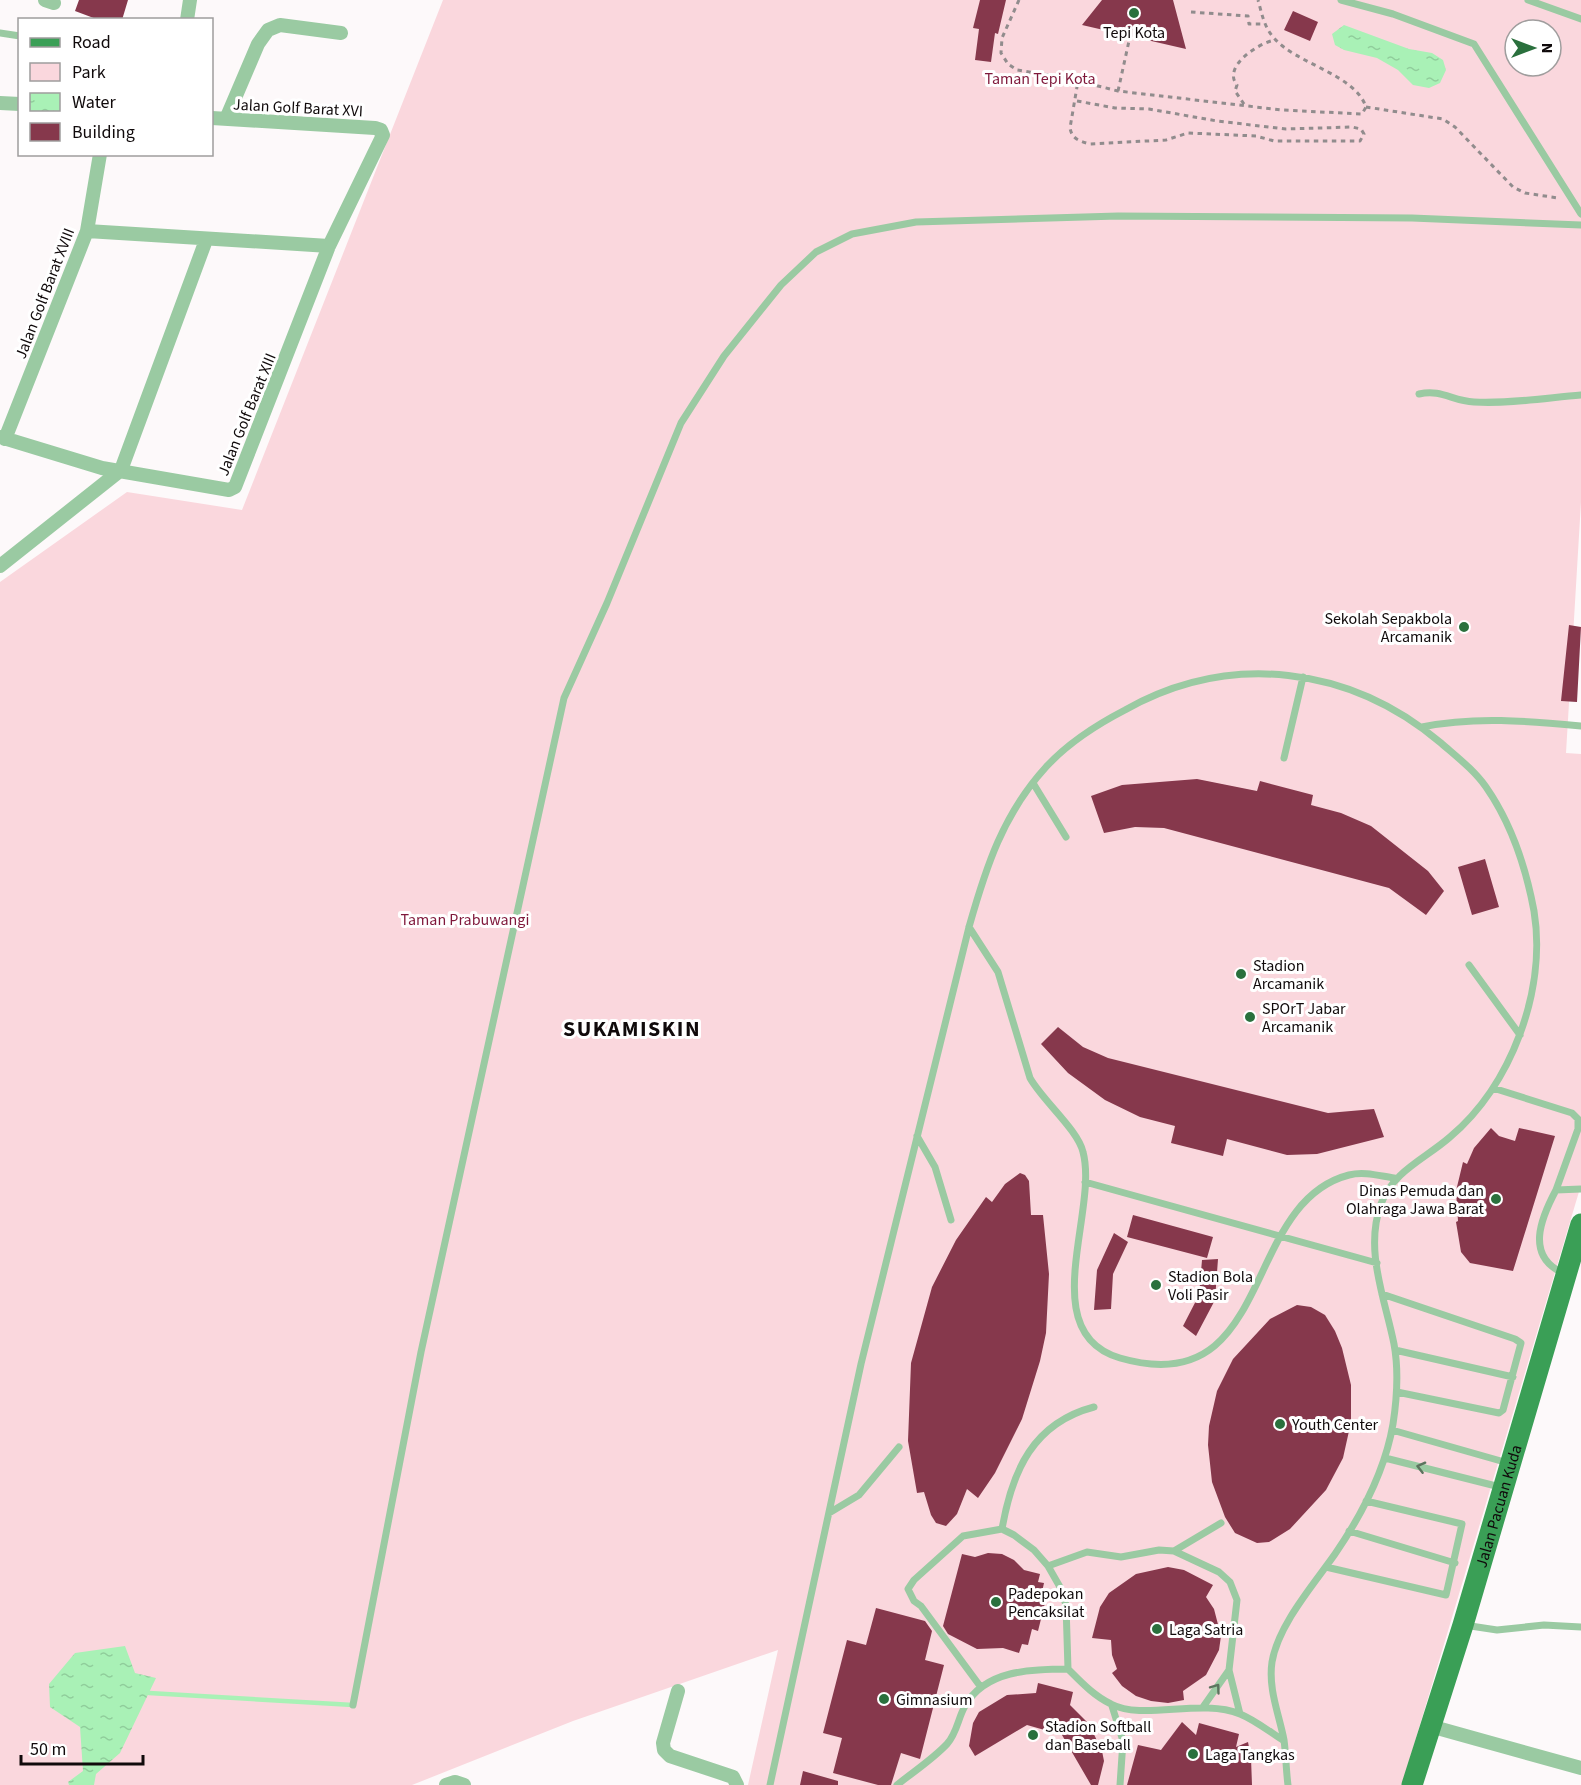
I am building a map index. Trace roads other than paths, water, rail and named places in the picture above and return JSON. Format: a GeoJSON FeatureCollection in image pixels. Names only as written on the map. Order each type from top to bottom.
{"type":"FeatureCollection","features":[{"type":"Feature","properties":{"kind":"main road","name":"Jalan Pacuan Kuda"},"geometry":{"type":"LineString","coordinates":[[1412,1785],[1463,1625],[1581,1224]]}},
{"type":"Feature","properties":{"kind":"street"},"geometry":{"type":"LineString","coordinates":[[187,18],[190,0]]}},
{"type":"Feature","properties":{"kind":"street"},"geometry":{"type":"LineString","coordinates":[[226,119],[258,44],[268,30],[280,26],[341,33]]}},
{"type":"Feature","properties":{"kind":"street"},"geometry":{"type":"LineString","coordinates":[[0,103],[18,104]]}},
{"type":"Feature","properties":{"kind":"street","name":"Jalan Golf Barat XVI"},"geometry":{"type":"LineString","coordinates":[[213,118],[381,130]]}},
{"type":"Feature","properties":{"kind":"street","name":"Jalan Golf Barat XIII"},"geometry":{"type":"LineString","coordinates":[[2,438],[102,468],[229,490],[235,487],[329,246],[383,135],[381,130]]}},
{"type":"Feature","properties":{"kind":"street","name":"Jalan Golf Barat XVIII"},"geometry":{"type":"LineString","coordinates":[[2,438],[87,231],[100,156]]}},
{"type":"Feature","properties":{"kind":"street"},"geometry":{"type":"LineString","coordinates":[[87,231],[329,246]]}},
{"type":"Feature","properties":{"kind":"street"},"geometry":{"type":"LineString","coordinates":[[4,560],[121,470],[206,240]]}},
{"type":"Feature","properties":{"kind":"street"},"geometry":{"type":"LineString","coordinates":[[678,1691],[663,1743],[664,1750],[670,1756],[733,1777],[737,1785]]}},
{"type":"Feature","properties":{"kind":"street"},"geometry":{"type":"LineString","coordinates":[[1430,1726],[1581,1768]]}},
{"type":"Feature","properties":{"kind":"street"},"geometry":{"type":"LineString","coordinates":[[446,1785],[455,1782],[464,1785]]}},
{"type":"Feature","properties":{"kind":"lane"},"geometry":{"type":"LineString","coordinates":[[1341,0],[1393,14],[1474,44],[1581,214]]}},
{"type":"Feature","properties":{"kind":"lane"},"geometry":{"type":"LineString","coordinates":[[1528,0],[1581,19]]}},
{"type":"Feature","properties":{"kind":"lane"},"geometry":{"type":"LineString","coordinates":[[0,33],[18,36]]}},
{"type":"Feature","properties":{"kind":"lane"},"geometry":{"type":"LineString","coordinates":[[353,1705],[421,1353],[564,698],[607,603],[681,423],[724,356],[756,315],[782,285],[816,252],[852,234],[916,222],[1118,216],[1412,218],[1581,225]]}},
{"type":"Feature","properties":{"kind":"lane"},"geometry":{"type":"LineString","coordinates":[[1419,394],[1435,391],[1468,402],[1487,403],[1581,394]]}},
{"type":"Feature","properties":{"kind":"lane"},"geometry":{"type":"LineString","coordinates":[[770,1785],[861,1364],[969,927],[986,866],[1002,828],[1033,783],[1068,746],[1142,700],[1190,683],[1244,673],[1276,673],[1303,677],[1372,698],[1422,727],[1483,783],[1504,817],[1521,859],[1534,914],[1537,972],[1520,1035],[1493,1088],[1453,1136],[1394,1178],[1381,1203],[1373,1236],[1382,1294],[1395,1350],[1397,1392],[1392,1430],[1385,1458],[1366,1502],[1281,1634],[1272,1657],[1270,1683],[1284,1740],[1288,1785]]}},
{"type":"Feature","properties":{"kind":"lane"},"geometry":{"type":"LineString","coordinates":[[1284,758],[1303,677]]}},
{"type":"Feature","properties":{"kind":"lane"},"geometry":{"type":"LineString","coordinates":[[1422,727],[1451,721],[1581,726]]}},
{"type":"Feature","properties":{"kind":"lane"},"geometry":{"type":"LineString","coordinates":[[1033,783],[1066,837]]}},
{"type":"Feature","properties":{"kind":"lane"},"geometry":{"type":"LineString","coordinates":[[969,927],[998,972],[1030,1078],[1039,1094],[1078,1140],[1083,1152],[1085,1182],[1074,1297],[1077,1315],[1101,1350],[1117,1357],[1157,1366],[1186,1360],[1213,1348],[1225,1338],[1237,1320],[1278,1237],[1308,1201],[1325,1186],[1348,1176],[1359,1174],[1394,1178]]}},
{"type":"Feature","properties":{"kind":"lane"},"geometry":{"type":"LineString","coordinates":[[1469,965],[1520,1035]]}},
{"type":"Feature","properties":{"kind":"lane"},"geometry":{"type":"LineString","coordinates":[[1493,1088],[1572,1113],[1578,1119],[1578,1129],[1556,1190],[1543,1215],[1538,1242],[1542,1257],[1554,1269],[1565,1274]]}},
{"type":"Feature","properties":{"kind":"lane"},"geometry":{"type":"LineString","coordinates":[[917,1136],[935,1167],[951,1220]]}},
{"type":"Feature","properties":{"kind":"lane"},"geometry":{"type":"LineString","coordinates":[[1085,1182],[1377,1263]]}},
{"type":"Feature","properties":{"kind":"lane"},"geometry":{"type":"LineString","coordinates":[[1556,1190],[1581,1189]]}},
{"type":"Feature","properties":{"kind":"lane"},"geometry":{"type":"LineString","coordinates":[[1382,1294],[1518,1340],[1520,1346],[1503,1410],[1497,1414],[1397,1392]]}},
{"type":"Feature","properties":{"kind":"lane"},"geometry":{"type":"LineString","coordinates":[[1395,1350],[1513,1377]]}},
{"type":"Feature","properties":{"kind":"lane"},"geometry":{"type":"LineString","coordinates":[[1002,1529],[1013,1484],[1031,1449],[1053,1424],[1078,1411],[1094,1407]]}},
{"type":"Feature","properties":{"kind":"lane"},"geometry":{"type":"LineString","coordinates":[[1392,1430],[1509,1464]]}},
{"type":"Feature","properties":{"kind":"lane"},"geometry":{"type":"LineString","coordinates":[[829,1513],[859,1495],[899,1447]]}},
{"type":"Feature","properties":{"kind":"lane"},"geometry":{"type":"LineString","coordinates":[[1385,1458],[1502,1487]]}},
{"type":"Feature","properties":{"kind":"lane"},"geometry":{"type":"LineString","coordinates":[[1326,1567],[1444,1596],[1455,1563],[1461,1523],[1366,1502]]}},
{"type":"Feature","properties":{"kind":"lane"},"geometry":{"type":"LineString","coordinates":[[1174,1551],[1221,1523]]}},
{"type":"Feature","properties":{"kind":"lane"},"geometry":{"type":"LineString","coordinates":[[980,1686],[921,1606],[914,1601],[908,1589],[909,1584],[958,1539],[966,1534],[1002,1529],[1024,1541],[1048,1566],[1060,1587],[1066,1605],[1068,1669],[1086,1687],[1112,1706],[1144,1709],[1203,1707],[1240,1714],[1284,1740]]}},
{"type":"Feature","properties":{"kind":"lane"},"geometry":{"type":"LineString","coordinates":[[1349,1531],[1455,1563]]}},
{"type":"Feature","properties":{"kind":"lane"},"geometry":{"type":"LineString","coordinates":[[1048,1566],[1087,1552],[1120,1557],[1153,1550],[1174,1551],[1219,1572],[1235,1591],[1236,1612],[1229,1670],[1240,1714]]}},
{"type":"Feature","properties":{"kind":"lane"},"geometry":{"type":"LineString","coordinates":[[1463,1625],[1497,1630],[1544,1625],[1581,1627]]}},
{"type":"Feature","properties":{"kind":"lane"},"geometry":{"type":"LineString","coordinates":[[897,1785],[948,1743],[963,1708],[980,1686],[1020,1671],[1068,1669]]}},
{"type":"Feature","properties":{"kind":"lane"},"geometry":{"type":"LineString","coordinates":[[1203,1707],[1229,1670]]}},
{"type":"Feature","properties":{"kind":"lane"},"geometry":{"type":"LineString","coordinates":[[1112,1706],[1123,1740],[1120,1785]]}},
{"type":"Feature","properties":{"kind":"water"},"geometry":{"type":"Polygon","coordinates":[[[1344,25],[1409,49],[1432,53],[1443,60],[1446,70],[1440,83],[1429,88],[1413,85],[1398,70],[1377,58],[1344,50],[1335,45],[1332,34],[1344,25]]]}},
{"type":"Feature","properties":{"kind":"water"},"geometry":{"type":"Polygon","coordinates":[[[125,1646],[135,1673],[156,1678],[120,1753],[96,1774],[94,1785],[69,1785],[68,1782],[83,1771],[80,1727],[50,1707],[49,1684],[75,1653],[125,1646]]]}},
{"type":"Feature","properties":{"kind":"waterway"},"geometry":{"type":"LineString","coordinates":[[149,1693],[353,1705]]}},
{"type":"Feature","properties":{"kind":"place","name":"Tepi Kota"},"geometry":{"type":"Point","coordinates":[1134,13]}},
{"type":"Feature","properties":{"kind":"place","name":"Sekolah Sepakbola Arcamanik"},"geometry":{"type":"Point","coordinates":[1464,627]}},
{"type":"Feature","properties":{"kind":"place","name":"Stadion Arcamanik"},"geometry":{"type":"Point","coordinates":[1241,974]}},
{"type":"Feature","properties":{"kind":"place","name":"SPOrT Jabar Arcamanik"},"geometry":{"type":"Point","coordinates":[1250,1017]}},
{"type":"Feature","properties":{"kind":"place","name":"Dinas Pemuda dan Olahraga Jawa Barat"},"geometry":{"type":"Point","coordinates":[1496,1199]}},
{"type":"Feature","properties":{"kind":"place","name":"Stadion Bola Voli Pasir"},"geometry":{"type":"Point","coordinates":[1156,1285]}},
{"type":"Feature","properties":{"kind":"place","name":"Youth Center"},"geometry":{"type":"Point","coordinates":[1280,1424]}},
{"type":"Feature","properties":{"kind":"place","name":"Padepokan Pencaksilat"},"geometry":{"type":"Point","coordinates":[996,1602]}},
{"type":"Feature","properties":{"kind":"place","name":"Laga Satria"},"geometry":{"type":"Point","coordinates":[1157,1629]}},
{"type":"Feature","properties":{"kind":"place","name":"Gimnasium"},"geometry":{"type":"Point","coordinates":[884,1699]}},
{"type":"Feature","properties":{"kind":"place","name":"Stadion Softball dan Baseball"},"geometry":{"type":"Point","coordinates":[1033,1735]}},
{"type":"Feature","properties":{"kind":"place","name":"Laga Tangkas"},"geometry":{"type":"Point","coordinates":[1193,1754]}},
{"type":"Feature","properties":{"kind":"district","name":"SUKAMISKIN"},"geometry":{"type":"Point","coordinates":[632,1028]}},
{"type":"Feature","properties":{"kind":"park label","name":"Taman Tepi Kota"},"geometry":{"type":"Point","coordinates":[1040,78]}},
{"type":"Feature","properties":{"kind":"park label","name":"Taman Prabuwangi"},"geometry":{"type":"Point","coordinates":[465,919]}}]}
